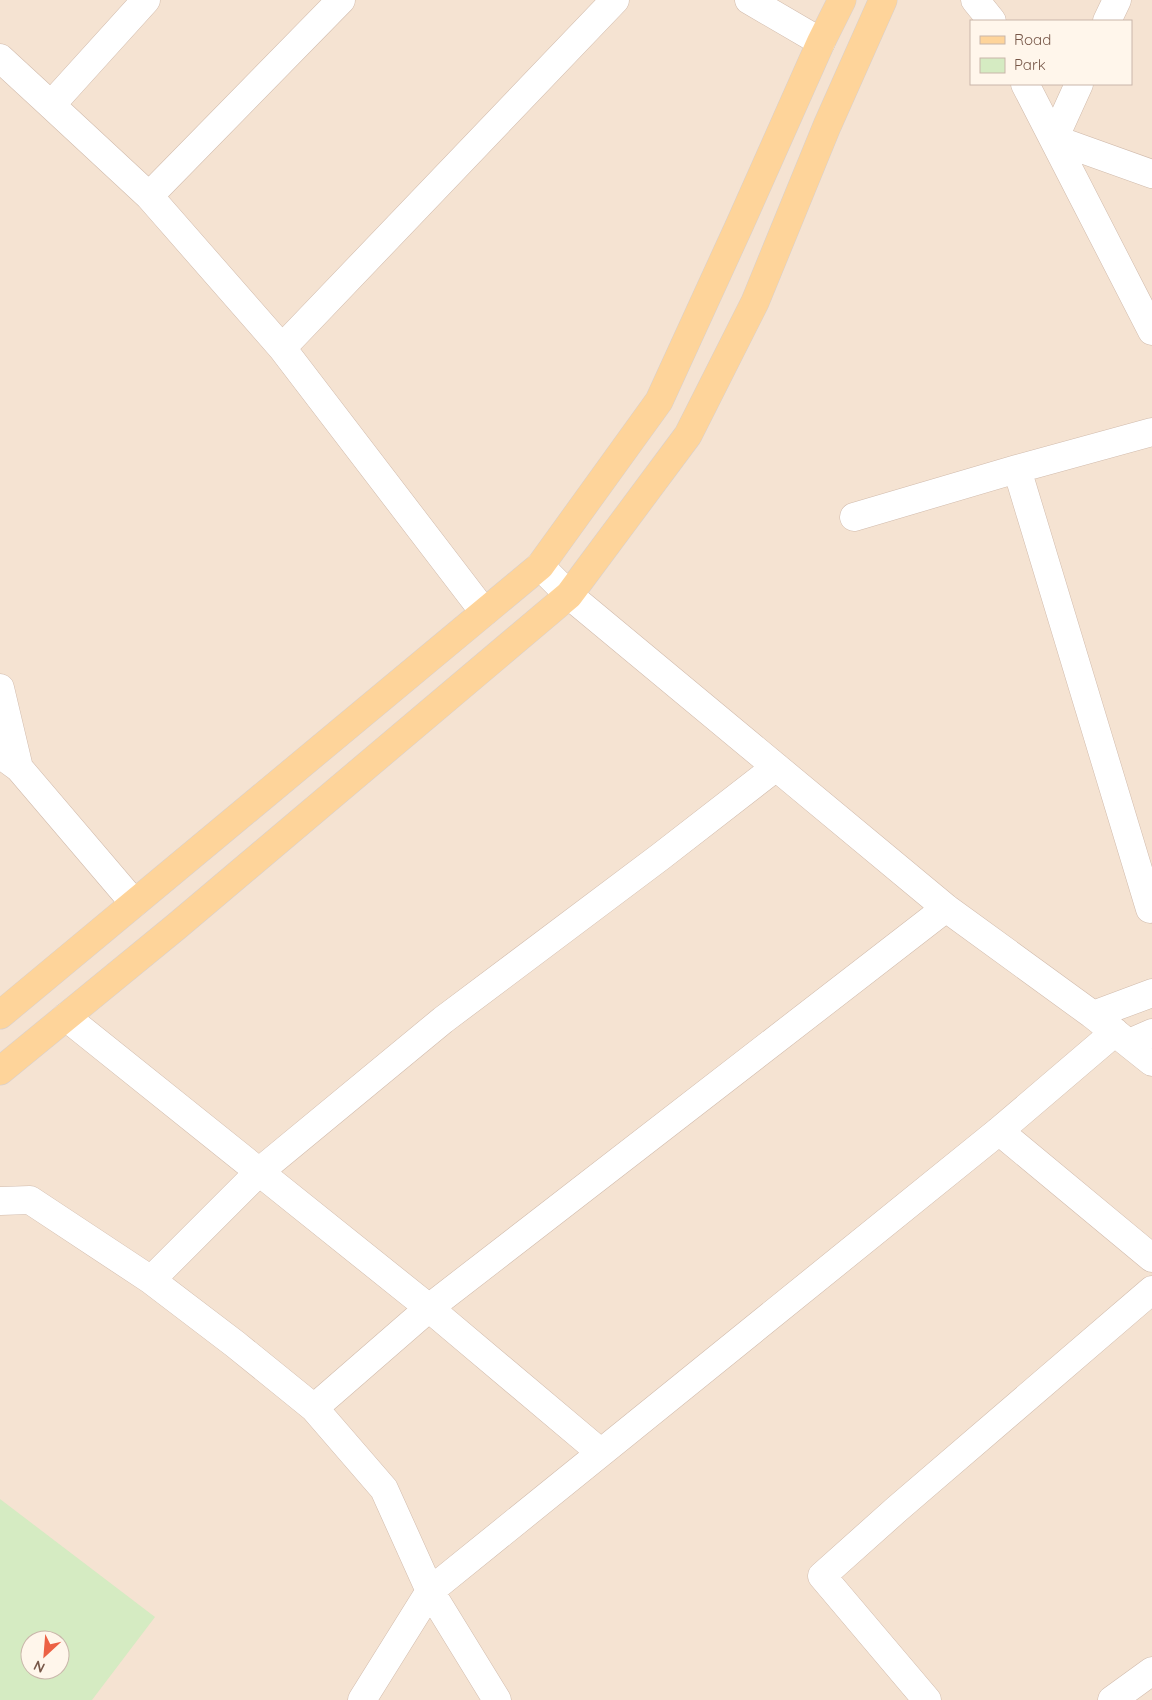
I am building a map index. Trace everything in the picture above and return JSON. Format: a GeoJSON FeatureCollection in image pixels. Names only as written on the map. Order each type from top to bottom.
{"type":"FeatureCollection","features":[{"type":"Feature","properties":{"kind":"main road"},"geometry":{"type":"LineString","coordinates":[[0,1015],[540,566],[659,401],[821,42],[842,0]]}},
{"type":"Feature","properties":{"kind":"main road"},"geometry":{"type":"LineString","coordinates":[[0,1071],[185,919],[569,595],[688,435],[756,302],[827,126],[883,0]]}},
{"type":"Feature","properties":{"kind":"street"},"geometry":{"type":"LineString","coordinates":[[51,105],[146,0]]}},
{"type":"Feature","properties":{"kind":"street"},"geometry":{"type":"LineString","coordinates":[[149,196],[341,0]]}},
{"type":"Feature","properties":{"kind":"street"},"geometry":{"type":"LineString","coordinates":[[282,348],[615,0]]}},
{"type":"Feature","properties":{"kind":"street"},"geometry":{"type":"LineString","coordinates":[[749,0],[821,42]]}},
{"type":"Feature","properties":{"kind":"street"},"geometry":{"type":"LineString","coordinates":[[975,0],[991,20]]}},
{"type":"Feature","properties":{"kind":"street"},"geometry":{"type":"LineString","coordinates":[[1107,20],[1117,0]]}},
{"type":"Feature","properties":{"kind":"street"},"geometry":{"type":"LineString","coordinates":[[0,58],[149,196],[282,348],[484,612]]}},
{"type":"Feature","properties":{"kind":"street"},"geometry":{"type":"LineString","coordinates":[[1026,85],[1152,331]]}},
{"type":"Feature","properties":{"kind":"street"},"geometry":{"type":"LineString","coordinates":[[1054,139],[1079,85]]}},
{"type":"Feature","properties":{"kind":"street"},"geometry":{"type":"LineString","coordinates":[[1054,139],[1152,174]]}},
{"type":"Feature","properties":{"kind":"street"},"geometry":{"type":"LineString","coordinates":[[854,517],[1152,432]]}},
{"type":"Feature","properties":{"kind":"street"},"geometry":{"type":"LineString","coordinates":[[1017,469],[1150,909]]}},
{"type":"Feature","properties":{"kind":"street"},"geometry":{"type":"LineString","coordinates":[[540,566],[569,595],[946,908],[1093,1015],[1132,1036],[1152,1062]]}},
{"type":"Feature","properties":{"kind":"street"},"geometry":{"type":"LineString","coordinates":[[0,688],[10,761],[134,903]]}},
{"type":"Feature","properties":{"kind":"street"},"geometry":{"type":"LineString","coordinates":[[151,1280],[260,1172],[443,1020],[776,767]]}},
{"type":"Feature","properties":{"kind":"street"},"geometry":{"type":"LineString","coordinates":[[314,1408],[429,1308],[946,908]]}},
{"type":"Feature","properties":{"kind":"street"},"geometry":{"type":"LineString","coordinates":[[1093,1015],[1152,993]]}},
{"type":"Feature","properties":{"kind":"street"},"geometry":{"type":"LineString","coordinates":[[66,1018],[429,1308],[600,1452]]}},
{"type":"Feature","properties":{"kind":"street"},"geometry":{"type":"LineString","coordinates":[[362,1700],[430,1591],[999,1131],[1132,1036]]}},
{"type":"Feature","properties":{"kind":"street"},"geometry":{"type":"LineString","coordinates":[[999,1131],[1152,1258]]}},
{"type":"Feature","properties":{"kind":"street"},"geometry":{"type":"LineString","coordinates":[[0,1202],[30,1200],[151,1280],[235,1344],[314,1408],[384,1489],[430,1591],[497,1700]]}},
{"type":"Feature","properties":{"kind":"street"},"geometry":{"type":"LineString","coordinates":[[927,1700],[822,1576],[1152,1290]]}},
{"type":"Feature","properties":{"kind":"street"},"geometry":{"type":"LineString","coordinates":[[1112,1700],[1152,1671]]}},
{"type":"Feature","properties":{"kind":"shaded area"},"geometry":{"type":"Polygon","coordinates":[[[0,0],[1152,0],[1152,1700],[0,1700],[0,0]]]}},
{"type":"Feature","properties":{"kind":"green space"},"geometry":{"type":"Polygon","coordinates":[[[0,1499],[155,1617],[92,1700],[0,1700],[0,1499]]]}}]}
